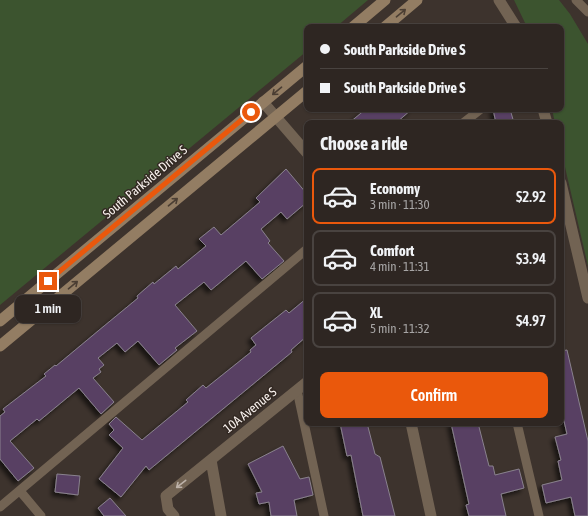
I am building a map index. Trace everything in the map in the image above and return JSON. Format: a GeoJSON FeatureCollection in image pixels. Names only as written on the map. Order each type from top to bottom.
{"type":"FeatureCollection","features":[{"type":"Feature","properties":{"kind":"main road"},"geometry":{"type":"LineString","coordinates":[[357,24],[386,0]]}},
{"type":"Feature","properties":{"kind":"main road"},"geometry":{"type":"LineString","coordinates":[[389,24],[417,0]]}},
{"type":"Feature","properties":{"kind":"main road","name":"South Parkside Drive S"},"geometry":{"type":"LineString","coordinates":[[0,321],[304,68]]}},
{"type":"Feature","properties":{"kind":"main road"},"geometry":{"type":"LineString","coordinates":[[0,346],[304,94]]}},
{"type":"Feature","properties":{"kind":"street"},"geometry":{"type":"LineString","coordinates":[[499,0],[514,24]]}},
{"type":"Feature","properties":{"kind":"street"},"geometry":{"type":"LineString","coordinates":[[263,102],[304,150]]}},
{"type":"Feature","properties":{"kind":"street"},"geometry":{"type":"LineString","coordinates":[[564,196],[588,298]]}},
{"type":"Feature","properties":{"kind":"street","name":"10A Avenue S"},"geometry":{"type":"LineString","coordinates":[[174,516],[168,510],[166,496],[304,384]]}},
{"type":"Feature","properties":{"kind":"street"},"geometry":{"type":"LineString","coordinates":[[412,426],[431,516]]}},
{"type":"Feature","properties":{"kind":"street"},"geometry":{"type":"LineString","coordinates":[[212,460],[221,516]]}},
{"type":"Feature","properties":{"kind":"lane"},"geometry":{"type":"LineString","coordinates":[[576,0],[588,12]]}},
{"type":"Feature","properties":{"kind":"lane"},"geometry":{"type":"LineString","coordinates":[[467,120],[477,112]]}},
{"type":"Feature","properties":{"kind":"lane"},"geometry":{"type":"LineString","coordinates":[[0,507],[304,251]]}},
{"type":"Feature","properties":{"kind":"lane"},"geometry":{"type":"LineString","coordinates":[[296,390],[324,516]]}},
{"type":"Feature","properties":{"kind":"lane"},"geometry":{"type":"LineString","coordinates":[[518,426],[539,516]]}},
{"type":"Feature","properties":{"kind":"lane"},"geometry":{"type":"LineString","coordinates":[[20,491],[41,516]]}},
{"type":"Feature","properties":{"kind":"green space"},"geometry":{"type":"Polygon","coordinates":[[[0,0],[368,0],[340,24],[304,24],[304,53],[0,305],[0,0]]]}},
{"type":"Feature","properties":{"kind":"green space"},"geometry":{"type":"Polygon","coordinates":[[[514,0],[559,0],[570,14],[588,44],[588,266],[564,163],[564,120],[554,120],[553,112],[564,112],[564,24],[526,24],[514,0]]]}},
{"type":"Feature","properties":{"kind":"building"},"geometry":{"type":"Polygon","coordinates":[[[362,112],[409,112],[399,120],[353,120],[362,112]]]}},
{"type":"Feature","properties":{"kind":"building"},"geometry":{"type":"Polygon","coordinates":[[[494,112],[511,112],[513,120],[495,120],[494,112]]]}},
{"type":"Feature","properties":{"kind":"building"},"geometry":{"type":"Polygon","coordinates":[[[286,169],[304,190],[304,205],[287,219],[281,212],[261,229],[270,241],[268,243],[284,261],[262,279],[246,261],[211,290],[204,282],[175,305],[197,331],[175,348],[177,350],[159,365],[138,341],[125,352],[117,343],[98,358],[104,365],[99,369],[101,372],[93,378],[114,402],[101,414],[79,388],[39,421],[37,419],[10,441],[34,468],[18,481],[0,459],[0,416],[5,412],[3,409],[46,376],[44,374],[55,365],[56,366],[138,298],[137,296],[153,282],[154,284],[176,266],[178,269],[206,246],[199,239],[214,227],[221,235],[260,202],[256,198],[286,169]]]}},
{"type":"Feature","properties":{"kind":"building"},"geometry":{"type":"Polygon","coordinates":[[[304,300],[304,339],[291,350],[292,352],[149,470],[146,466],[121,497],[99,479],[123,448],[109,435],[114,430],[109,424],[116,417],[142,440],[188,402],[186,400],[203,385],[206,388],[251,352],[250,350],[256,345],[251,338],[286,310],[289,313],[304,300]]]}},
{"type":"Feature","properties":{"kind":"building"},"geometry":{"type":"Polygon","coordinates":[[[564,350],[567,350],[588,441],[588,516],[575,516],[571,497],[546,503],[542,485],[562,480],[558,461],[561,460],[555,437],[567,434],[564,421],[564,350]]]}},
{"type":"Feature","properties":{"kind":"building"},"geometry":{"type":"Polygon","coordinates":[[[341,426],[368,426],[375,454],[380,457],[395,516],[363,516],[351,455],[347,456],[341,426]]]}},
{"type":"Feature","properties":{"kind":"building"},"geometry":{"type":"Polygon","coordinates":[[[452,426],[479,426],[489,466],[493,466],[495,475],[519,469],[524,488],[501,494],[506,516],[469,516],[466,505],[469,504],[452,426]]]}},
{"type":"Feature","properties":{"kind":"building"},"geometry":{"type":"Polygon","coordinates":[[[283,446],[300,479],[309,477],[313,495],[294,500],[297,516],[271,516],[269,502],[259,504],[256,493],[262,492],[248,464],[283,446]]]}},
{"type":"Feature","properties":{"kind":"building"},"geometry":{"type":"Polygon","coordinates":[[[57,474],[80,476],[78,495],[55,492],[57,474]]]}},
{"type":"Feature","properties":{"kind":"building"},"geometry":{"type":"Polygon","coordinates":[[[110,498],[126,516],[104,516],[98,508],[110,498]]]}},
{"type":"Feature","properties":{"kind":"route"},"geometry":{"type":"LineString","coordinates":[[48,281],[251,112]]}}]}
